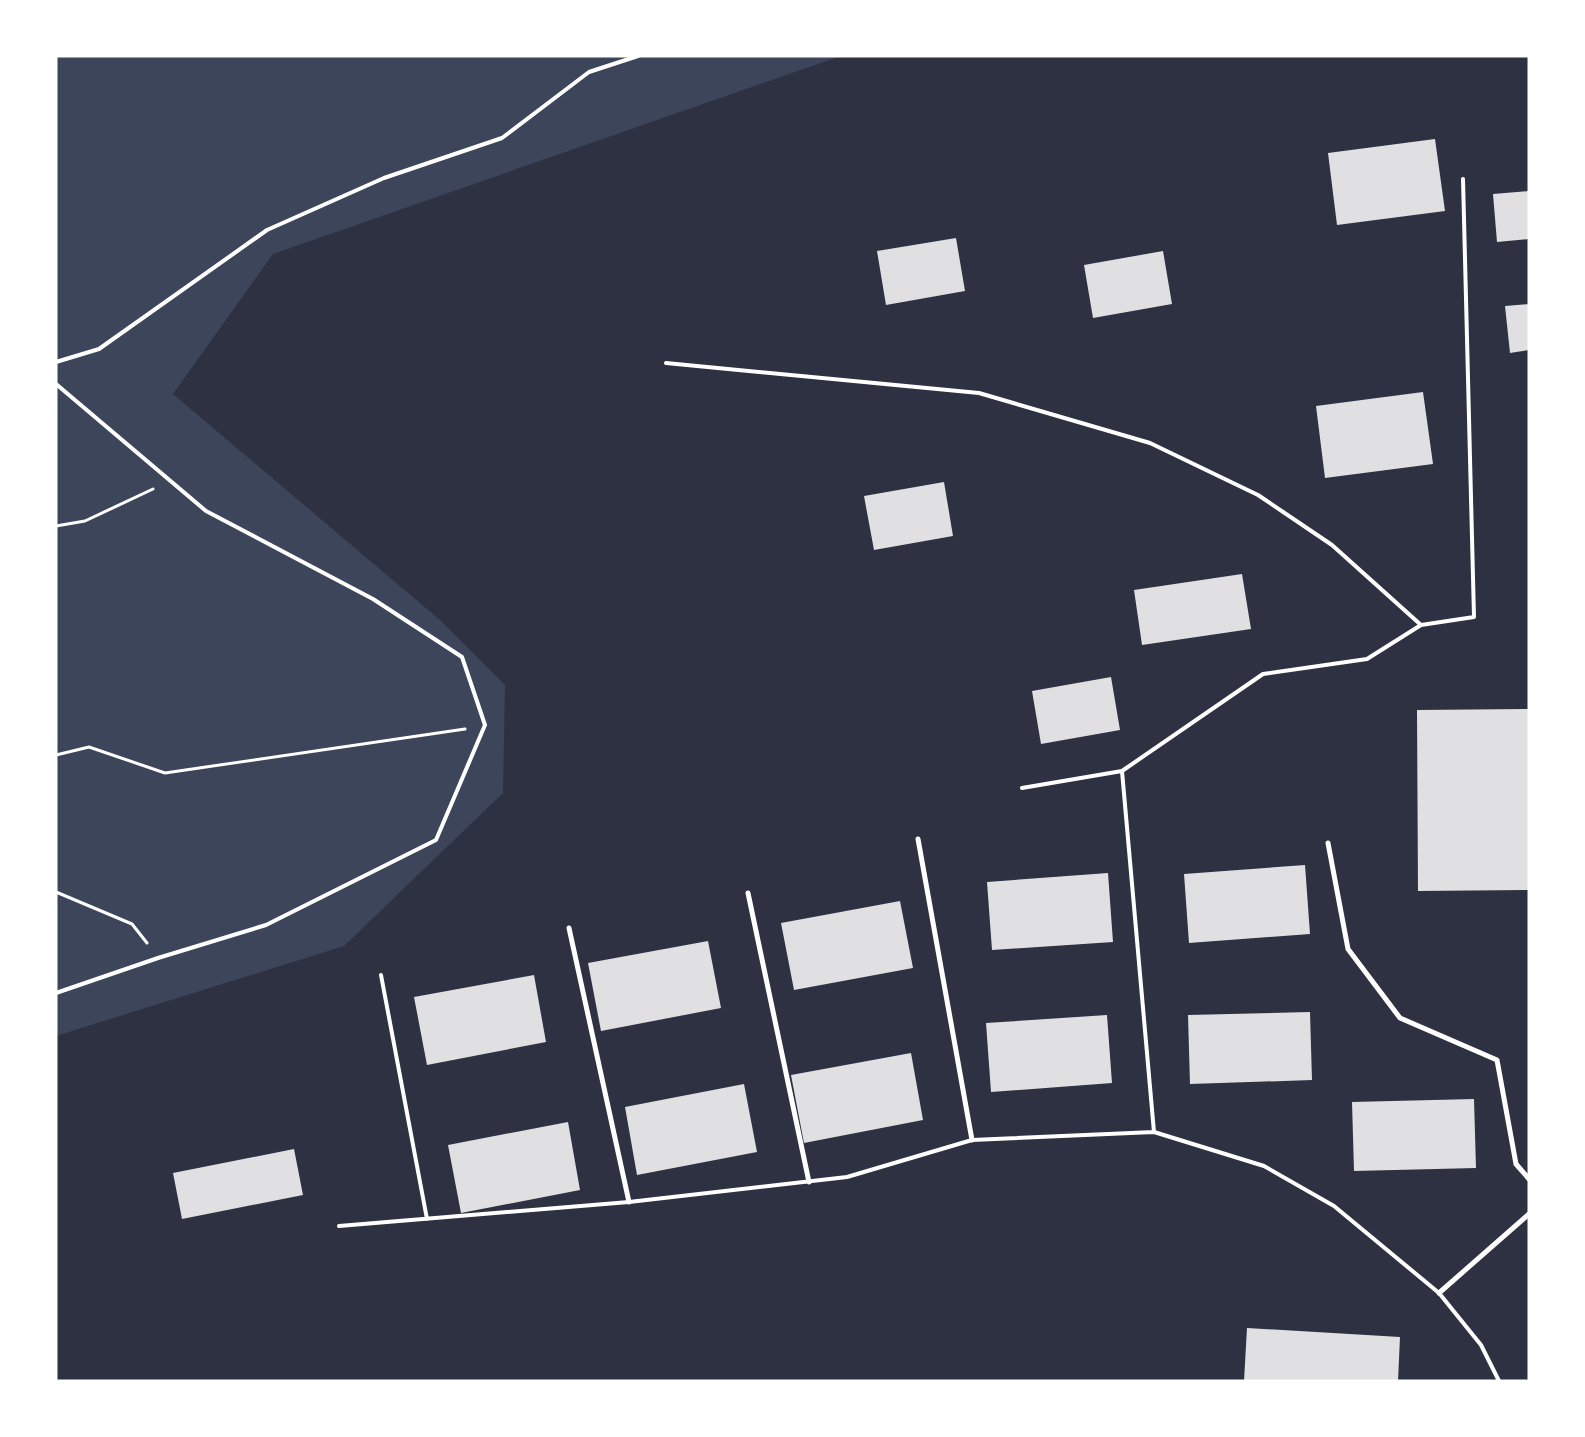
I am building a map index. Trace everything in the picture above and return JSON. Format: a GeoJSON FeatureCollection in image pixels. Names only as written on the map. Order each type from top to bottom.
{"type":"FeatureCollection","features":[{"type":"Feature","properties":{"kind":"street"},"geometry":{"type":"LineString","coordinates":[[918,840],[972,1140]]}},
{"type":"Feature","properties":{"kind":"street"},"geometry":{"type":"LineString","coordinates":[[1328,842],[1348,949],[1400,1018],[1497,1060],[1516,1164],[1529,1179]]}},
{"type":"Feature","properties":{"kind":"street"},"geometry":{"type":"LineString","coordinates":[[748,893],[809,1182]]}},
{"type":"Feature","properties":{"kind":"street"},"geometry":{"type":"LineString","coordinates":[[569,928],[628,1202]]}},
{"type":"Feature","properties":{"kind":"street"},"geometry":{"type":"LineString","coordinates":[[1438,1294],[1529,1214]]}},
{"type":"Feature","properties":{"kind":"lane"},"geometry":{"type":"LineString","coordinates":[[56,362],[99,350],[267,230],[384,178],[502,138],[589,72],[638,56]]}},
{"type":"Feature","properties":{"kind":"lane"},"geometry":{"type":"LineString","coordinates":[[1022,788],[1122,771],[1263,674],[1367,659],[1421,625],[1474,617],[1463,179]]}},
{"type":"Feature","properties":{"kind":"lane"},"geometry":{"type":"LineString","coordinates":[[666,363],[979,393],[1150,443],[1267,500],[1332,545],[1421,625]]}},
{"type":"Feature","properties":{"kind":"lane"},"geometry":{"type":"LineString","coordinates":[[56,384],[206,511],[373,599],[462,657],[485,726],[436,840],[266,925],[158,958],[56,993]]}},
{"type":"Feature","properties":{"kind":"lane"},"geometry":{"type":"LineString","coordinates":[[1122,771],[1154,1132]]}},
{"type":"Feature","properties":{"kind":"lane"},"geometry":{"type":"LineString","coordinates":[[381,974],[428,1218]]}},
{"type":"Feature","properties":{"kind":"lane"},"geometry":{"type":"LineString","coordinates":[[339,1226],[628,1202],[847,1177],[972,1140],[1154,1132],[1264,1166],[1334,1206],[1438,1294],[1481,1345],[1499,1381]]}},
{"type":"Feature","properties":{"kind":"path"},"geometry":{"type":"LineString","coordinates":[[56,526],[85,520],[170,480]]}},
{"type":"Feature","properties":{"kind":"path"},"geometry":{"type":"LineString","coordinates":[[56,755],[89,747],[165,773],[485,726]]}},
{"type":"Feature","properties":{"kind":"path"},"geometry":{"type":"LineString","coordinates":[[56,892],[132,924],[158,958]]}},
{"type":"Feature","properties":{"kind":"shaded area"},"geometry":{"type":"Polygon","coordinates":[[[56,56],[841,56],[273,254],[173,394],[440,620],[505,685],[503,793],[344,946],[56,1036],[56,56]]]}},
{"type":"Feature","properties":{"kind":"building"},"geometry":{"type":"Polygon","coordinates":[[[1435,139],[1445,211],[1337,225],[1328,153],[1435,139]]]}},
{"type":"Feature","properties":{"kind":"building"},"geometry":{"type":"Polygon","coordinates":[[[1529,191],[1529,239],[1497,242],[1493,194],[1529,191]]]}},
{"type":"Feature","properties":{"kind":"building"},"geometry":{"type":"Polygon","coordinates":[[[956,238],[965,291],[886,305],[877,251],[956,238]]]}},
{"type":"Feature","properties":{"kind":"building"},"geometry":{"type":"Polygon","coordinates":[[[1163,251],[1172,304],[1093,318],[1084,265],[1163,251]]]}},
{"type":"Feature","properties":{"kind":"building"},"geometry":{"type":"Polygon","coordinates":[[[1529,304],[1529,350],[1510,353],[1505,306],[1529,304]]]}},
{"type":"Feature","properties":{"kind":"building"},"geometry":{"type":"Polygon","coordinates":[[[1423,392],[1433,464],[1325,478],[1316,406],[1423,392]]]}},
{"type":"Feature","properties":{"kind":"building"},"geometry":{"type":"Polygon","coordinates":[[[944,482],[953,536],[874,550],[864,496],[944,482]]]}},
{"type":"Feature","properties":{"kind":"building"},"geometry":{"type":"Polygon","coordinates":[[[1242,574],[1251,629],[1142,645],[1134,590],[1242,574]]]}},
{"type":"Feature","properties":{"kind":"building"},"geometry":{"type":"Polygon","coordinates":[[[1111,677],[1120,730],[1041,744],[1032,691],[1111,677]]]}},
{"type":"Feature","properties":{"kind":"building"},"geometry":{"type":"Polygon","coordinates":[[[1529,709],[1529,890],[1418,891],[1417,710],[1529,709]]]}},
{"type":"Feature","properties":{"kind":"building"},"geometry":{"type":"Polygon","coordinates":[[[1305,865],[1310,934],[1189,943],[1184,874],[1305,865]]]}},
{"type":"Feature","properties":{"kind":"building"},"geometry":{"type":"Polygon","coordinates":[[[1108,873],[1113,942],[992,950],[987,882],[1108,873]]]}},
{"type":"Feature","properties":{"kind":"building"},"geometry":{"type":"Polygon","coordinates":[[[900,901],[913,968],[794,990],[781,923],[900,901]]]}},
{"type":"Feature","properties":{"kind":"building"},"geometry":{"type":"Polygon","coordinates":[[[708,941],[721,1008],[601,1031],[588,963],[708,941]]]}},
{"type":"Feature","properties":{"kind":"building"},"geometry":{"type":"Polygon","coordinates":[[[534,975],[546,1042],[427,1065],[414,997],[534,975]]]}},
{"type":"Feature","properties":{"kind":"building"},"geometry":{"type":"Polygon","coordinates":[[[1310,1012],[1312,1080],[1190,1084],[1188,1015],[1310,1012]]]}},
{"type":"Feature","properties":{"kind":"building"},"geometry":{"type":"Polygon","coordinates":[[[1107,1015],[1112,1083],[991,1092],[986,1023],[1107,1015]]]}},
{"type":"Feature","properties":{"kind":"building"},"geometry":{"type":"Polygon","coordinates":[[[911,1053],[923,1120],[804,1143],[791,1075],[911,1053]]]}},
{"type":"Feature","properties":{"kind":"building"},"geometry":{"type":"Polygon","coordinates":[[[744,1084],[757,1152],[637,1175],[625,1107],[744,1084]]]}},
{"type":"Feature","properties":{"kind":"building"},"geometry":{"type":"Polygon","coordinates":[[[1474,1099],[1476,1168],[1354,1171],[1352,1102],[1474,1099]]]}},
{"type":"Feature","properties":{"kind":"building"},"geometry":{"type":"Polygon","coordinates":[[[568,1122],[580,1190],[461,1213],[448,1145],[568,1122]]]}},
{"type":"Feature","properties":{"kind":"building"},"geometry":{"type":"Polygon","coordinates":[[[294,1149],[303,1195],[182,1219],[173,1173],[294,1149]]]}},
{"type":"Feature","properties":{"kind":"building"},"geometry":{"type":"Polygon","coordinates":[[[1247,1328],[1400,1337],[1398,1381],[1244,1381],[1247,1328]]]}}]}
